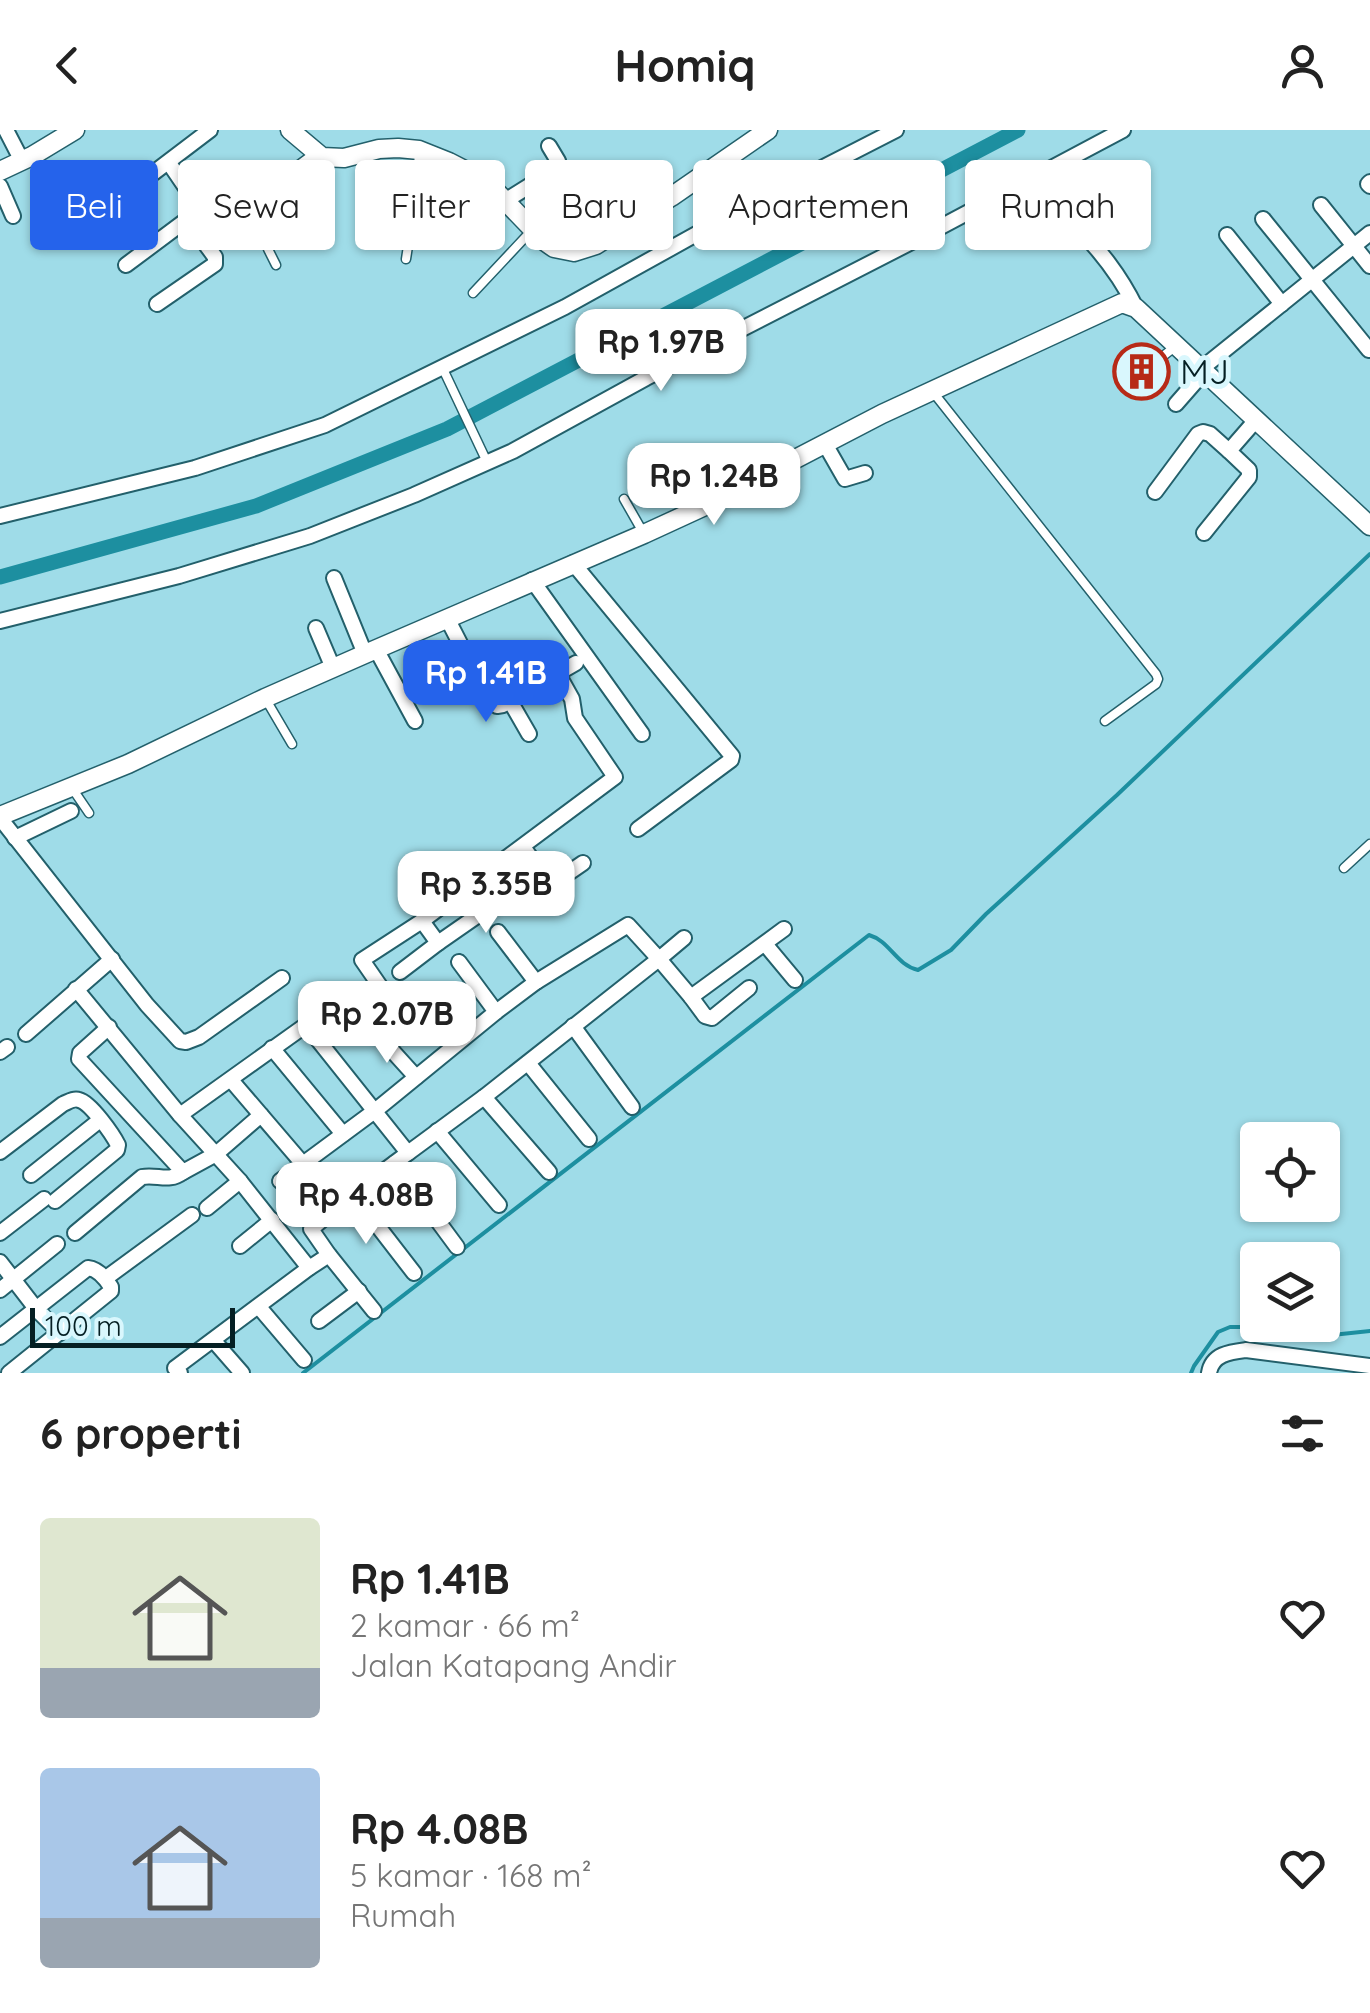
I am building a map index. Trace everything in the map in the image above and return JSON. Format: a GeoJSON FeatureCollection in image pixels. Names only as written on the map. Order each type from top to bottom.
{"type":"FeatureCollection","features":[{"type":"Feature","properties":{"kind":"street"},"geometry":{"type":"LineString","coordinates":[[6,130],[22,161]]}},
{"type":"Feature","properties":{"kind":"street"},"geometry":{"type":"LineString","coordinates":[[0,172],[75,130]]}},
{"type":"Feature","properties":{"kind":"street"},"geometry":{"type":"LineString","coordinates":[[158,171],[210,130]]}},
{"type":"Feature","properties":{"kind":"street"},"geometry":{"type":"LineString","coordinates":[[290,130],[322,157],[332,159],[398,148],[419,150],[441,160]]}},
{"type":"Feature","properties":{"kind":"street"},"geometry":{"type":"LineString","coordinates":[[673,196],[768,130]]}},
{"type":"Feature","properties":{"kind":"street"},"geometry":{"type":"LineString","coordinates":[[0,516],[194,468],[324,425],[565,307],[736,212],[896,130]]}},
{"type":"Feature","properties":{"kind":"street"},"geometry":{"type":"LineString","coordinates":[[1065,160],[1123,130]]}},
{"type":"Feature","properties":{"kind":"street"},"geometry":{"type":"LineString","coordinates":[[525,221],[505,201],[553,171],[558,158],[549,146]]}},
{"type":"Feature","properties":{"kind":"street"},"geometry":{"type":"LineString","coordinates":[[169,163],[178,176]]}},
{"type":"Feature","properties":{"kind":"street"},"geometry":{"type":"LineString","coordinates":[[0,186],[13,216]]}},
{"type":"Feature","properties":{"kind":"street"},"geometry":{"type":"LineString","coordinates":[[1321,205],[1370,266]]}},
{"type":"Feature","properties":{"kind":"street"},"geometry":{"type":"LineString","coordinates":[[0,621],[178,576],[310,536],[414,495],[512,451],[965,213]]}},
{"type":"Feature","properties":{"kind":"street"},"geometry":{"type":"LineString","coordinates":[[1263,220],[1369,350]]}},
{"type":"Feature","properties":{"kind":"street"},"geometry":{"type":"LineString","coordinates":[[126,265],[178,226]]}},
{"type":"Feature","properties":{"kind":"street"},"geometry":{"type":"LineString","coordinates":[[1176,404],[1202,371],[1370,233]]}},
{"type":"Feature","properties":{"kind":"street"},"geometry":{"type":"LineString","coordinates":[[1227,235],[1282,304]]}},
{"type":"Feature","properties":{"kind":"street"},"geometry":{"type":"LineString","coordinates":[[156,304],[216,264],[210,250]]}},
{"type":"Feature","properties":{"kind":"street"},"geometry":{"type":"LineString","coordinates":[[1100,250],[1136,308]]}},
{"type":"Feature","properties":{"kind":"street"},"geometry":{"type":"LineString","coordinates":[[282,978],[199,1037],[186,1042],[174,1036],[0,817],[165,748],[370,651],[644,534],[882,414],[1116,304],[1136,308],[1370,526]]}},
{"type":"Feature","properties":{"kind":"street"},"geometry":{"type":"LineString","coordinates":[[1228,452],[1256,420]]}},
{"type":"Feature","properties":{"kind":"street"},"geometry":{"type":"LineString","coordinates":[[1155,492],[1198,434],[1210,434],[1250,474],[1204,533]]}},
{"type":"Feature","properties":{"kind":"street"},"geometry":{"type":"LineString","coordinates":[[825,444],[846,478],[866,473]]}},
{"type":"Feature","properties":{"kind":"street"},"geometry":{"type":"LineString","coordinates":[[573,563],[732,756],[638,829]]}},
{"type":"Feature","properties":{"kind":"street"},"geometry":{"type":"LineString","coordinates":[[334,578],[370,651],[415,721]]}},
{"type":"Feature","properties":{"kind":"street"},"geometry":{"type":"LineString","coordinates":[[532,580],[642,734]]}},
{"type":"Feature","properties":{"kind":"street"},"geometry":{"type":"LineString","coordinates":[[448,620],[488,698],[497,706],[576,663]]}},
{"type":"Feature","properties":{"kind":"street"},"geometry":{"type":"LineString","coordinates":[[316,628],[333,668]]}},
{"type":"Feature","properties":{"kind":"street"},"geometry":{"type":"LineString","coordinates":[[391,1002],[362,960],[615,777],[575,718],[572,699],[558,674]]}},
{"type":"Feature","properties":{"kind":"street"},"geometry":{"type":"LineString","coordinates":[[510,701],[530,734]]}},
{"type":"Feature","properties":{"kind":"street"},"geometry":{"type":"LineString","coordinates":[[15,838],[71,811]]}},
{"type":"Feature","properties":{"kind":"street"},"geometry":{"type":"LineString","coordinates":[[523,847],[551,885],[582,863]]}},
{"type":"Feature","properties":{"kind":"street"},"geometry":{"type":"LineString","coordinates":[[400,972],[510,892]]}},
{"type":"Feature","properties":{"kind":"street"},"geometry":{"type":"LineString","coordinates":[[422,920],[438,943]]}},
{"type":"Feature","properties":{"kind":"street"},"geometry":{"type":"LineString","coordinates":[[280,1180],[376,1110],[536,982],[628,925],[706,1016],[712,1018],[750,988]]}},
{"type":"Feature","properties":{"kind":"street"},"geometry":{"type":"LineString","coordinates":[[691,997],[784,929]]}},
{"type":"Feature","properties":{"kind":"street"},"geometry":{"type":"LineString","coordinates":[[498,932],[536,982]]}},
{"type":"Feature","properties":{"kind":"street"},"geometry":{"type":"LineString","coordinates":[[374,1311],[312,1228],[684,938]]}},
{"type":"Feature","properties":{"kind":"street"},"geometry":{"type":"LineString","coordinates":[[765,944],[795,980]]}},
{"type":"Feature","properties":{"kind":"street"},"geometry":{"type":"LineString","coordinates":[[26,1034],[112,960]]}},
{"type":"Feature","properties":{"kind":"street"},"geometry":{"type":"LineString","coordinates":[[459,962],[496,1012]]}},
{"type":"Feature","properties":{"kind":"street"},"geometry":{"type":"LineString","coordinates":[[76,989],[309,1268]]}},
{"type":"Feature","properties":{"kind":"street"},"geometry":{"type":"LineString","coordinates":[[180,1115],[345,998],[416,1077]]}},
{"type":"Feature","properties":{"kind":"street"},"geometry":{"type":"LineString","coordinates":[[388,1044],[448,998]]}},
{"type":"Feature","properties":{"kind":"street"},"geometry":{"type":"LineString","coordinates":[[306,1025],[408,1153]]}},
{"type":"Feature","properties":{"kind":"street"},"geometry":{"type":"LineString","coordinates":[[573,1026],[632,1108]]}},
{"type":"Feature","properties":{"kind":"street"},"geometry":{"type":"LineString","coordinates":[[109,1028],[78,1059],[183,1172]]}},
{"type":"Feature","properties":{"kind":"street"},"geometry":{"type":"LineString","coordinates":[[272,1048],[343,1134]]}},
{"type":"Feature","properties":{"kind":"street"},"geometry":{"type":"LineString","coordinates":[[528,1063],[589,1139]]}},
{"type":"Feature","properties":{"kind":"street"},"geometry":{"type":"LineString","coordinates":[[231,1080],[303,1164]]}},
{"type":"Feature","properties":{"kind":"street"},"geometry":{"type":"LineString","coordinates":[[484,1097],[549,1172]]}},
{"type":"Feature","properties":{"kind":"street"},"geometry":{"type":"LineString","coordinates":[[0,1152],[70,1101],[80,1100],[118,1145],[117,1150],[0,1233]]}},
{"type":"Feature","properties":{"kind":"street"},"geometry":{"type":"LineString","coordinates":[[76,1234],[142,1177],[155,1175],[166,1180],[183,1172],[216,1154],[261,1115]]}},
{"type":"Feature","properties":{"kind":"street"},"geometry":{"type":"LineString","coordinates":[[31,1175],[100,1120]]}},
{"type":"Feature","properties":{"kind":"street"},"geometry":{"type":"LineString","coordinates":[[437,1130],[499,1205]]}},
{"type":"Feature","properties":{"kind":"street"},"geometry":{"type":"LineString","coordinates":[[395,1163],[457,1247]]}},
{"type":"Feature","properties":{"kind":"street"},"geometry":{"type":"LineString","coordinates":[[106,1278],[240,1181]]}},
{"type":"Feature","properties":{"kind":"street"},"geometry":{"type":"LineString","coordinates":[[352,1194],[414,1273]]}},
{"type":"Feature","properties":{"kind":"street"},"geometry":{"type":"LineString","coordinates":[[240,1246],[272,1220]]}},
{"type":"Feature","properties":{"kind":"street"},"geometry":{"type":"LineString","coordinates":[[0,1290],[56,1244]]}},
{"type":"Feature","properties":{"kind":"street"},"geometry":{"type":"LineString","coordinates":[[180,1373],[175,1368],[329,1255]]}},
{"type":"Feature","properties":{"kind":"street"},"geometry":{"type":"LineString","coordinates":[[0,1262],[60,1333]]}},
{"type":"Feature","properties":{"kind":"street"},"geometry":{"type":"LineString","coordinates":[[0,1338],[88,1268],[106,1278],[112,1287],[9,1373]]}},
{"type":"Feature","properties":{"kind":"street"},"geometry":{"type":"LineString","coordinates":[[319,1321],[359,1291]]}},
{"type":"Feature","properties":{"kind":"street"},"geometry":{"type":"LineString","coordinates":[[260,1306],[304,1360]]}},
{"type":"Feature","properties":{"kind":"street"},"geometry":{"type":"LineString","coordinates":[[214,1341],[242,1373]]}},
{"type":"Feature","properties":{"kind":"street"},"geometry":{"type":"LineString","coordinates":[[1210,1373],[1210,1366],[1218,1357],[1246,1350],[1370,1366]]}},
{"type":"Feature","properties":{"kind":"lane"},"geometry":{"type":"LineString","coordinates":[[406,258],[419,150]]}},
{"type":"Feature","properties":{"kind":"lane"},"geometry":{"type":"LineString","coordinates":[[276,264],[251,200],[315,152]]}},
{"type":"Feature","properties":{"kind":"lane"},"geometry":{"type":"LineString","coordinates":[[473,294],[525,238]]}},
{"type":"Feature","properties":{"kind":"lane"},"geometry":{"type":"LineString","coordinates":[[1158,360],[1176,346]]}},
{"type":"Feature","properties":{"kind":"lane"},"geometry":{"type":"LineString","coordinates":[[443,368],[487,462]]}},
{"type":"Feature","properties":{"kind":"lane"},"geometry":{"type":"LineString","coordinates":[[932,392],[1158,679],[1105,722]]}},
{"type":"Feature","properties":{"kind":"lane"},"geometry":{"type":"LineString","coordinates":[[624,499],[644,534]]}},
{"type":"Feature","properties":{"kind":"lane"},"geometry":{"type":"LineString","coordinates":[[265,698],[292,744]]}},
{"type":"Feature","properties":{"kind":"lane"},"geometry":{"type":"LineString","coordinates":[[72,788],[90,813]]}},
{"type":"Feature","properties":{"kind":"lane"},"geometry":{"type":"LineString","coordinates":[[1344,868],[1370,844]]}},
{"type":"Feature","properties":{"kind":"waterway"},"geometry":{"type":"LineString","coordinates":[[0,577],[256,506],[447,429],[1018,130]]}},
{"type":"Feature","properties":{"kind":"waterway"},"geometry":{"type":"LineString","coordinates":[[303,1373],[869,935],[918,970],[951,950],[1370,554]]}},
{"type":"Feature","properties":{"kind":"waterway"},"geometry":{"type":"LineString","coordinates":[[1191,1373],[1218,1332],[1230,1327],[1332,1335],[1370,1331]]}},
{"type":"Feature","properties":{"kind":"place","name":"MJ"},"geometry":{"type":"Point","coordinates":[1141,372]}}]}
